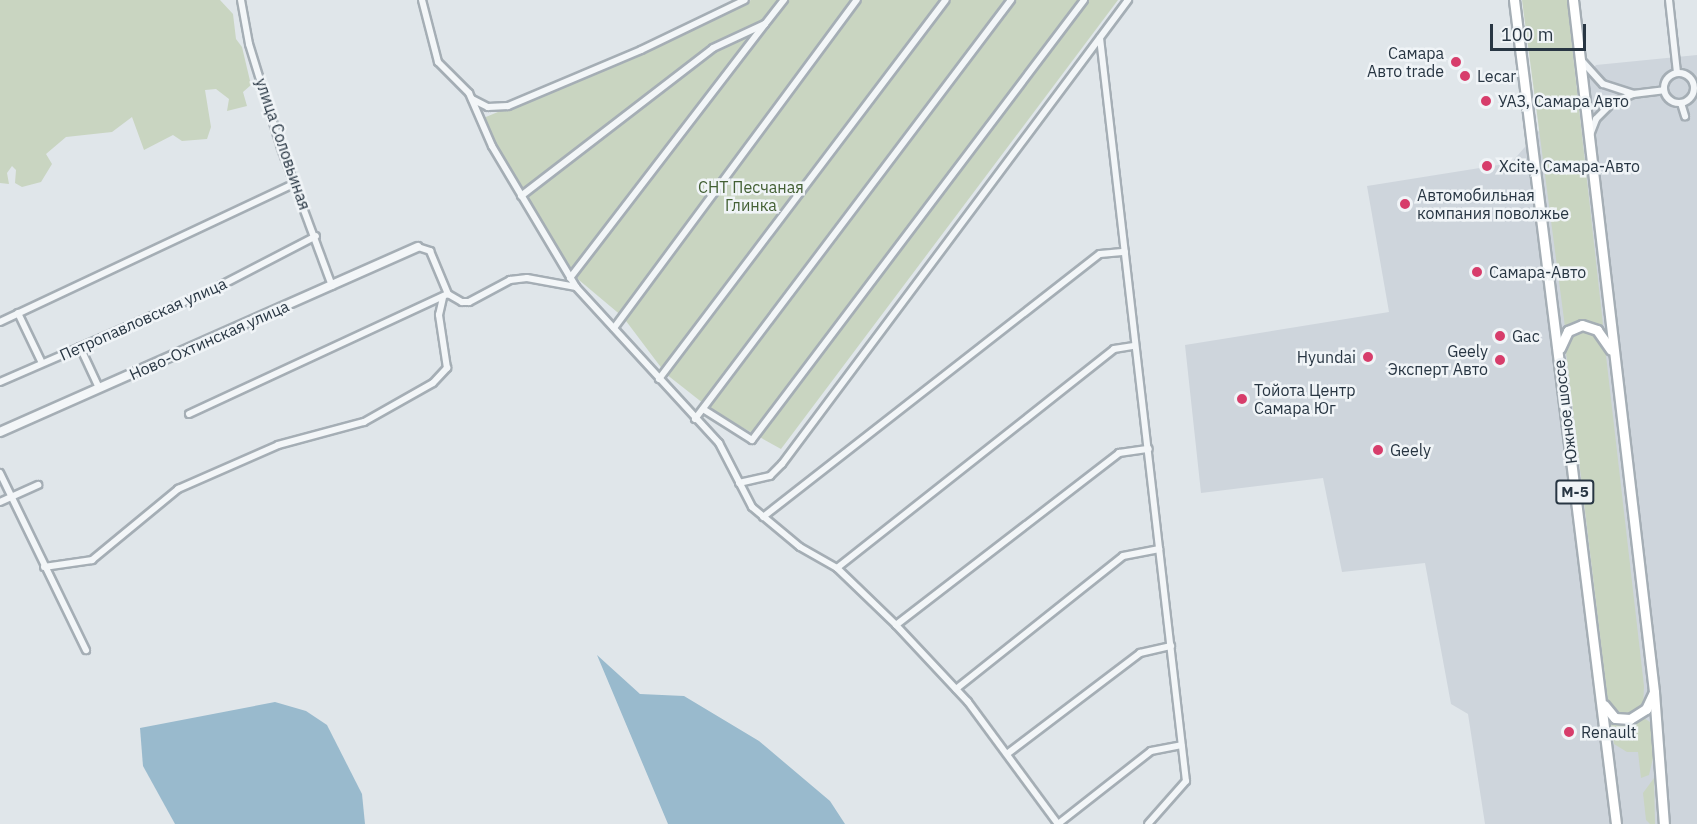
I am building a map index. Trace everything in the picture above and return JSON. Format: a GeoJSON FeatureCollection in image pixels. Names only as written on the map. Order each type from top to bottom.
{"type":"FeatureCollection","features":[{"type":"Feature","properties":{"kind":"main road","name":"Южное шоссе"},"geometry":{"type":"LineString","coordinates":[[1514,0],[1616,824]]}},
{"type":"Feature","properties":{"kind":"main road"},"geometry":{"type":"LineString","coordinates":[[1574,0],[1654,692],[1664,824]]}},
{"type":"Feature","properties":{"kind":"main road"},"geometry":{"type":"LineString","coordinates":[[1558,356],[1562,337],[1582,325],[1598,330],[1614,358]]}},
{"type":"Feature","properties":{"kind":"main road"},"geometry":{"type":"LineString","coordinates":[[1602,700],[1615,718],[1630,718],[1646,710],[1654,692]]}},
{"type":"Feature","properties":{"kind":"street","name":"улица Соловьиная"},"geometry":{"type":"LineString","coordinates":[[241,0],[249,44],[332,286]]}},
{"type":"Feature","properties":{"kind":"street"},"geometry":{"type":"LineString","coordinates":[[422,0],[438,62],[472,99],[488,107],[508,106],[641,50],[745,0]]}},
{"type":"Feature","properties":{"kind":"street"},"geometry":{"type":"LineString","coordinates":[[570,278],[784,0]]}},
{"type":"Feature","properties":{"kind":"street"},"geometry":{"type":"LineString","coordinates":[[614,328],[857,0]]}},
{"type":"Feature","properties":{"kind":"street"},"geometry":{"type":"LineString","coordinates":[[659,380],[946,0]]}},
{"type":"Feature","properties":{"kind":"street"},"geometry":{"type":"LineString","coordinates":[[695,419],[1011,0]]}},
{"type":"Feature","properties":{"kind":"street"},"geometry":{"type":"LineString","coordinates":[[703,409],[752,440],[1084,0]]}},
{"type":"Feature","properties":{"kind":"street"},"geometry":{"type":"LineString","coordinates":[[740,483],[763,479],[777,470],[1128,0]]}},
{"type":"Feature","properties":{"kind":"street"},"geometry":{"type":"LineString","coordinates":[[1669,0],[1677,72]]}},
{"type":"Feature","properties":{"kind":"street"},"geometry":{"type":"LineString","coordinates":[[521,196],[713,48],[765,24]]}},
{"type":"Feature","properties":{"kind":"street"},"geometry":{"type":"LineString","coordinates":[[1100,38],[1186,781],[1148,824]]}},
{"type":"Feature","properties":{"kind":"street"},"geometry":{"type":"LineString","coordinates":[[1582,62],[1603,84],[1633,94]]}},
{"type":"Feature","properties":{"kind":"street"},"geometry":{"type":"LineString","coordinates":[[1677,72],[1687,75],[1694,86],[1690,98],[1681,103],[1672,101],[1664,90],[1668,76],[1677,72]]}},
{"type":"Feature","properties":{"kind":"street"},"geometry":{"type":"LineString","coordinates":[[1590,135],[1604,110],[1633,94],[1664,90]]}},
{"type":"Feature","properties":{"kind":"street"},"geometry":{"type":"LineString","coordinates":[[472,99],[481,124],[576,288],[727,454],[752,507],[800,547],[837,568],[896,626],[956,689],[1058,824],[1150,751],[1181,745]]}},
{"type":"Feature","properties":{"kind":"street"},"geometry":{"type":"LineString","coordinates":[[1681,103],[1685,116]]}},
{"type":"Feature","properties":{"kind":"street"},"geometry":{"type":"LineString","coordinates":[[0,322],[295,183]]}},
{"type":"Feature","properties":{"kind":"street","name":"Петропавловская улица"},"geometry":{"type":"LineString","coordinates":[[0,382],[212,290],[316,236]]}},
{"type":"Feature","properties":{"kind":"street"},"geometry":{"type":"LineString","coordinates":[[44,567],[93,560],[178,489],[278,445],[364,422],[433,383],[447,368],[439,315],[446,296],[434,256],[427,248],[418,247]]}},
{"type":"Feature","properties":{"kind":"street","name":"Ново-Охтинская улица"},"geometry":{"type":"LineString","coordinates":[[0,432],[418,247]]}},
{"type":"Feature","properties":{"kind":"street"},"geometry":{"type":"LineString","coordinates":[[763,517],[1100,254],[1125,252]]}},
{"type":"Feature","properties":{"kind":"street"},"geometry":{"type":"LineString","coordinates":[[189,414],[446,296],[469,302],[510,280],[527,278],[576,288]]}},
{"type":"Feature","properties":{"kind":"street"},"geometry":{"type":"LineString","coordinates":[[18,314],[42,363]]}},
{"type":"Feature","properties":{"kind":"street"},"geometry":{"type":"LineString","coordinates":[[837,568],[1113,350],[1134,346]]}},
{"type":"Feature","properties":{"kind":"street"},"geometry":{"type":"LineString","coordinates":[[80,347],[99,388]]}},
{"type":"Feature","properties":{"kind":"street"},"geometry":{"type":"LineString","coordinates":[[896,626],[1119,453],[1149,449]]}},
{"type":"Feature","properties":{"kind":"street"},"geometry":{"type":"LineString","coordinates":[[0,473],[86,650]]}},
{"type":"Feature","properties":{"kind":"street"},"geometry":{"type":"LineString","coordinates":[[0,502],[38,485]]}},
{"type":"Feature","properties":{"kind":"street"},"geometry":{"type":"LineString","coordinates":[[956,689],[1123,556],[1159,549]]}},
{"type":"Feature","properties":{"kind":"street"},"geometry":{"type":"LineString","coordinates":[[1007,754],[1140,652],[1171,646]]}},
{"type":"Feature","properties":{"kind":"shaded area"},"geometry":{"type":"Polygon","coordinates":[[[1697,55],[1697,824],[1485,824],[1468,714],[1451,704],[1425,563],[1342,572],[1323,478],[1201,493],[1185,345],[1389,312],[1367,186],[1511,163],[1596,65],[1697,55]]]}},
{"type":"Feature","properties":{"kind":"green space"},"geometry":{"type":"Polygon","coordinates":[[[0,0],[220,0],[233,14],[236,39],[242,47],[251,85],[243,92],[247,106],[227,111],[229,99],[216,89],[205,90],[211,127],[207,139],[182,141],[173,135],[144,150],[132,117],[112,132],[66,137],[46,154],[52,164],[41,182],[22,187],[15,183],[16,170],[12,166],[7,173],[9,184],[0,183],[0,0]]]}},
{"type":"Feature","properties":{"kind":"green space","name":"СНТ Песчаная Глинка"},"geometry":{"type":"Polygon","coordinates":[[[751,0],[1118,0],[781,449],[713,411],[666,374],[623,317],[573,275],[481,119],[643,52],[751,0]]]}},
{"type":"Feature","properties":{"kind":"green space"},"geometry":{"type":"Polygon","coordinates":[[[1522,0],[1567,0],[1603,325],[1582,321],[1565,327],[1522,0]]]}},
{"type":"Feature","properties":{"kind":"green space"},"geometry":{"type":"Polygon","coordinates":[[[1584,330],[1594,332],[1605,347],[1644,686],[1643,707],[1622,718],[1609,710],[1565,344],[1571,334],[1584,330]]]}},
{"type":"Feature","properties":{"kind":"green space"},"geometry":{"type":"Polygon","coordinates":[[[1644,718],[1650,722],[1654,754],[1649,775],[1641,778],[1638,752],[1627,752],[1614,744],[1611,724],[1631,725],[1644,718]]]}},
{"type":"Feature","properties":{"kind":"green space"},"geometry":{"type":"Polygon","coordinates":[[[1654,778],[1655,824],[1650,824],[1646,820],[1643,793],[1654,778]]]}},
{"type":"Feature","properties":{"kind":"water"},"geometry":{"type":"Polygon","coordinates":[[[597,655],[640,694],[684,696],[759,741],[830,801],[845,824],[668,824],[597,655]]]}},
{"type":"Feature","properties":{"kind":"water"},"geometry":{"type":"Polygon","coordinates":[[[275,702],[306,711],[327,725],[362,794],[365,824],[175,824],[143,766],[140,728],[275,702]]]}},
{"type":"Feature","properties":{"kind":"place","name":"Самара Авто trade"},"geometry":{"type":"Point","coordinates":[1456,62]}},
{"type":"Feature","properties":{"kind":"place","name":"Lecar"},"geometry":{"type":"Point","coordinates":[1465,76]}},
{"type":"Feature","properties":{"kind":"place","name":"УАЗ, Самара Авто"},"geometry":{"type":"Point","coordinates":[1486,101]}},
{"type":"Feature","properties":{"kind":"place","name":"Xcite, Самара-Авто"},"geometry":{"type":"Point","coordinates":[1487,166]}},
{"type":"Feature","properties":{"kind":"place","name":"Автомобильная компания поволжье"},"geometry":{"type":"Point","coordinates":[1405,204]}},
{"type":"Feature","properties":{"kind":"place","name":"Самара-Авто"},"geometry":{"type":"Point","coordinates":[1477,272]}},
{"type":"Feature","properties":{"kind":"place","name":"Gac"},"geometry":{"type":"Point","coordinates":[1500,336]}},
{"type":"Feature","properties":{"kind":"place","name":"Hyundai"},"geometry":{"type":"Point","coordinates":[1368,357]}},
{"type":"Feature","properties":{"kind":"place","name":"Geely Эксперт Авто"},"geometry":{"type":"Point","coordinates":[1500,360]}},
{"type":"Feature","properties":{"kind":"place","name":"Тойота Центр Самара Юг"},"geometry":{"type":"Point","coordinates":[1242,399]}},
{"type":"Feature","properties":{"kind":"place","name":"Geely"},"geometry":{"type":"Point","coordinates":[1378,450]}},
{"type":"Feature","properties":{"kind":"place","name":"Renault"},"geometry":{"type":"Point","coordinates":[1569,732]}}]}
